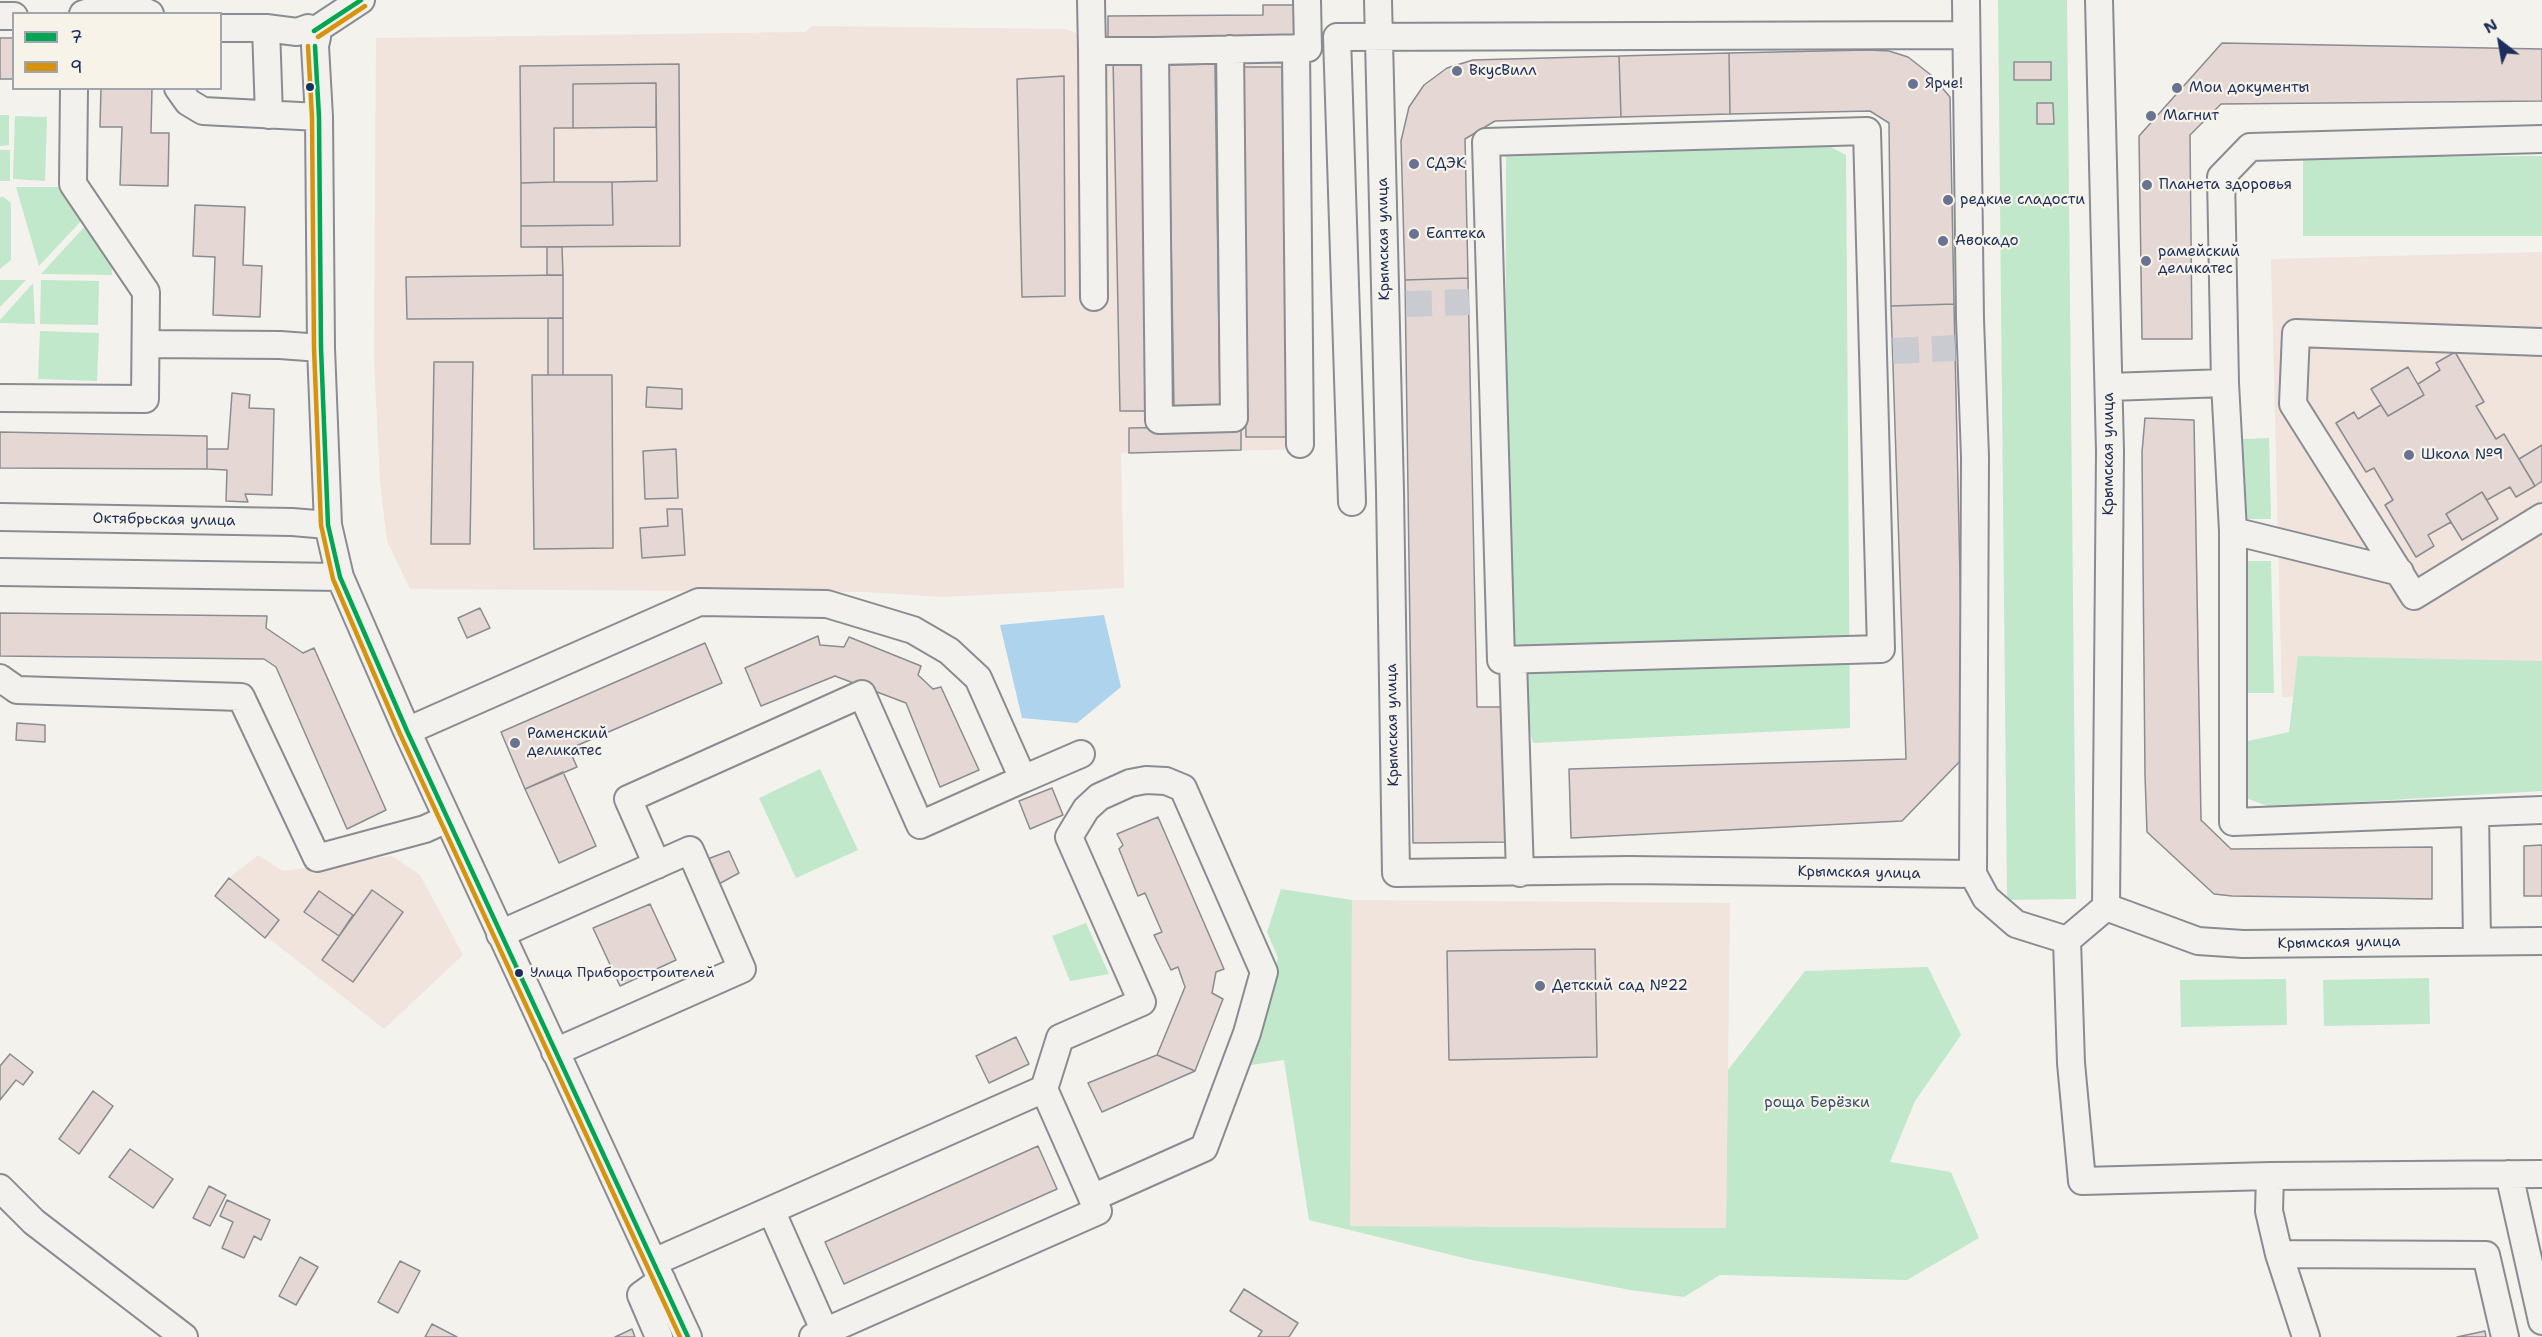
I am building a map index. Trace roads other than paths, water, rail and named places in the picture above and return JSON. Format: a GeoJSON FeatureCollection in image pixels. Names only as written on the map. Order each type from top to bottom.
{"type":"FeatureCollection","features":[{"type":"Feature","properties":{"kind":"street"},"geometry":{"type":"LineString","coordinates":[[89,12],[122,0],[146,12]]}},
{"type":"Feature","properties":{"kind":"street"},"geometry":{"type":"LineString","coordinates":[[222,28],[266,28],[309,36],[361,0]]}},
{"type":"Feature","properties":{"kind":"street"},"geometry":{"type":"LineString","coordinates":[[1091,0],[1094,297]]}},
{"type":"Feature","properties":{"kind":"street"},"geometry":{"type":"LineString","coordinates":[[1092,51],[1308,48],[1307,0]]}},
{"type":"Feature","properties":{"kind":"street","name":"Крымская улица"},"geometry":{"type":"LineString","coordinates":[[1378,0],[1396,304],[1396,873],[1629,870],[1973,874]]}},
{"type":"Feature","properties":{"kind":"street"},"geometry":{"type":"LineString","coordinates":[[1966,0],[1963,348],[1975,457],[1973,874],[1986,898],[2016,924],[2067,940]]}},
{"type":"Feature","properties":{"kind":"street","name":"Крымская улица"},"geometry":{"type":"LineString","coordinates":[[2099,0],[2109,387],[2106,908],[2198,941],[2243,944],[2542,941]]}},
{"type":"Feature","properties":{"kind":"street"},"geometry":{"type":"LineString","coordinates":[[266,28],[269,116]]}},
{"type":"Feature","properties":{"kind":"street"},"geometry":{"type":"LineString","coordinates":[[1352,502],[1337,37],[1966,35]]}},
{"type":"Feature","properties":{"kind":"street"},"geometry":{"type":"LineString","coordinates":[[309,36],[319,117],[321,348],[328,525],[340,577],[447,819],[688,1337]]}},
{"type":"Feature","properties":{"kind":"street"},"geometry":{"type":"LineString","coordinates":[[1296,48],[1300,444]]}},
{"type":"Feature","properties":{"kind":"street"},"geometry":{"type":"LineString","coordinates":[[1155,51],[1159,420],[1234,418],[1230,49]]}},
{"type":"Feature","properties":{"kind":"street"},"geometry":{"type":"LineString","coordinates":[[0,398],[145,399],[146,291],[73,184],[74,90]]}},
{"type":"Feature","properties":{"kind":"street"},"geometry":{"type":"LineString","coordinates":[[179,90],[188,102],[203,111],[319,117]]}},
{"type":"Feature","properties":{"kind":"street"},"geometry":{"type":"LineString","coordinates":[[1867,131],[1883,351],[1881,649],[1513,661],[1501,660],[1480,302],[1486,142],[1867,131]]}},
{"type":"Feature","properties":{"kind":"street"},"geometry":{"type":"LineString","coordinates":[[2542,139],[2250,147],[2221,177],[2225,383],[2233,531],[2233,822],[2542,810]]}},
{"type":"Feature","properties":{"kind":"street"},"geometry":{"type":"LineString","coordinates":[[2542,342],[2296,333],[2294,404],[2414,596],[2542,517]]}},
{"type":"Feature","properties":{"kind":"street"},"geometry":{"type":"LineString","coordinates":[[146,344],[280,345],[321,348]]}},
{"type":"Feature","properties":{"kind":"street"},"geometry":{"type":"LineString","coordinates":[[2109,387],[2225,383]]}},
{"type":"Feature","properties":{"kind":"street","name":"Октябрьская улица"},"geometry":{"type":"LineString","coordinates":[[0,518],[292,522],[328,525]]}},
{"type":"Feature","properties":{"kind":"street"},"geometry":{"type":"LineString","coordinates":[[2233,531],[2400,572]]}},
{"type":"Feature","properties":{"kind":"street"},"geometry":{"type":"LineString","coordinates":[[0,572],[340,577]]}},
{"type":"Feature","properties":{"kind":"street"},"geometry":{"type":"LineString","coordinates":[[407,731],[699,602],[827,604],[913,630],[949,651],[978,678],[1023,779]]}},
{"type":"Feature","properties":{"kind":"street"},"geometry":{"type":"LineString","coordinates":[[1513,661],[1520,873]]}},
{"type":"Feature","properties":{"kind":"street"},"geometry":{"type":"LineString","coordinates":[[0,678],[17,690],[241,697],[317,858],[425,829],[447,819]]}},
{"type":"Feature","properties":{"kind":"street"},"geometry":{"type":"LineString","coordinates":[[657,865],[628,798],[862,694],[920,825],[1081,753]]}},
{"type":"Feature","properties":{"kind":"street"},"geometry":{"type":"LineString","coordinates":[[771,1210],[819,1334],[1098,1211],[1092,1198],[1044,1089],[1060,1038],[1142,1002],[1069,837],[1086,809],[1099,797],[1115,789],[1146,780],[1167,781],[1184,788],[1264,972],[1247,1033],[1204,1148],[1092,1198]]}},
{"type":"Feature","properties":{"kind":"street"},"geometry":{"type":"LineString","coordinates":[[2475,813],[2477,941]]}},
{"type":"Feature","properties":{"kind":"street"},"geometry":{"type":"LineString","coordinates":[[500,934],[690,850],[742,969],[555,1052]]}},
{"type":"Feature","properties":{"kind":"street"},"geometry":{"type":"LineString","coordinates":[[2067,940],[2106,908]]}},
{"type":"Feature","properties":{"kind":"street"},"geometry":{"type":"LineString","coordinates":[[2067,940],[2071,1063],[2082,1181],[2270,1176],[2542,1174]]}},
{"type":"Feature","properties":{"kind":"street"},"geometry":{"type":"LineString","coordinates":[[659,1337],[641,1295],[658,1271],[771,1210],[1044,1089]]}},
{"type":"Feature","properties":{"kind":"street"},"geometry":{"type":"LineString","coordinates":[[2509,1174],[2542,1322]]}},
{"type":"Feature","properties":{"kind":"street"},"geometry":{"type":"LineString","coordinates":[[2270,1176],[2269,1211],[2279,1254],[2306,1337]]}},
{"type":"Feature","properties":{"kind":"street"},"geometry":{"type":"LineString","coordinates":[[0,1188],[34,1222],[184,1337]]}},
{"type":"Feature","properties":{"kind":"street"},"geometry":{"type":"LineString","coordinates":[[2279,1254],[2486,1255],[2505,1337]]}},
{"type":"Feature","properties":{"kind":"water"},"geometry":{"type":"Polygon","coordinates":[[[1104,615],[1121,687],[1077,723],[1022,718],[1000,625],[1104,615]]]}},
{"type":"Feature","properties":{"kind":"tunnel"},"geometry":{"type":"LineString","coordinates":[[1406,304],[1469,302]]}},
{"type":"Feature","properties":{"kind":"tunnel"},"geometry":{"type":"LineString","coordinates":[[1893,351],[1955,348]]}},
{"type":"Feature","properties":{"kind":"place","name":"ВкусВилл"},"geometry":{"type":"Point","coordinates":[1457,71]}},
{"type":"Feature","properties":{"kind":"place","name":"Ярче!"},"geometry":{"type":"Point","coordinates":[1913,84]}},
{"type":"Feature","properties":{"kind":"place","name":"Мои документы"},"geometry":{"type":"Point","coordinates":[2177,88]}},
{"type":"Feature","properties":{"kind":"place","name":"Магнит"},"geometry":{"type":"Point","coordinates":[2151,116]}},
{"type":"Feature","properties":{"kind":"place","name":"СДЭК"},"geometry":{"type":"Point","coordinates":[1414,164]}},
{"type":"Feature","properties":{"kind":"place","name":"Планета здоровья"},"geometry":{"type":"Point","coordinates":[2147,185]}},
{"type":"Feature","properties":{"kind":"place","name":"редкие сладости"},"geometry":{"type":"Point","coordinates":[1948,200]}},
{"type":"Feature","properties":{"kind":"place","name":"Еаптека"},"geometry":{"type":"Point","coordinates":[1414,234]}},
{"type":"Feature","properties":{"kind":"place","name":"Авокадо"},"geometry":{"type":"Point","coordinates":[1943,241]}},
{"type":"Feature","properties":{"kind":"place","name":"рамейский деликатес"},"geometry":{"type":"Point","coordinates":[2146,261]}},
{"type":"Feature","properties":{"kind":"place","name":"Школа №9"},"geometry":{"type":"Point","coordinates":[2409,455]}},
{"type":"Feature","properties":{"kind":"place","name":"Раменский деликатес"},"geometry":{"type":"Point","coordinates":[515,743]}},
{"type":"Feature","properties":{"kind":"place","name":"Улица Приборостроителей"},"geometry":{"type":"Point","coordinates":[519,973]}},
{"type":"Feature","properties":{"kind":"place","name":"Детский сад №22"},"geometry":{"type":"Point","coordinates":[1540,986]}},
{"type":"Feature","properties":{"kind":"park label","name":"роща Берёзки"},"geometry":{"type":"Point","coordinates":[1817,1103]}}]}
